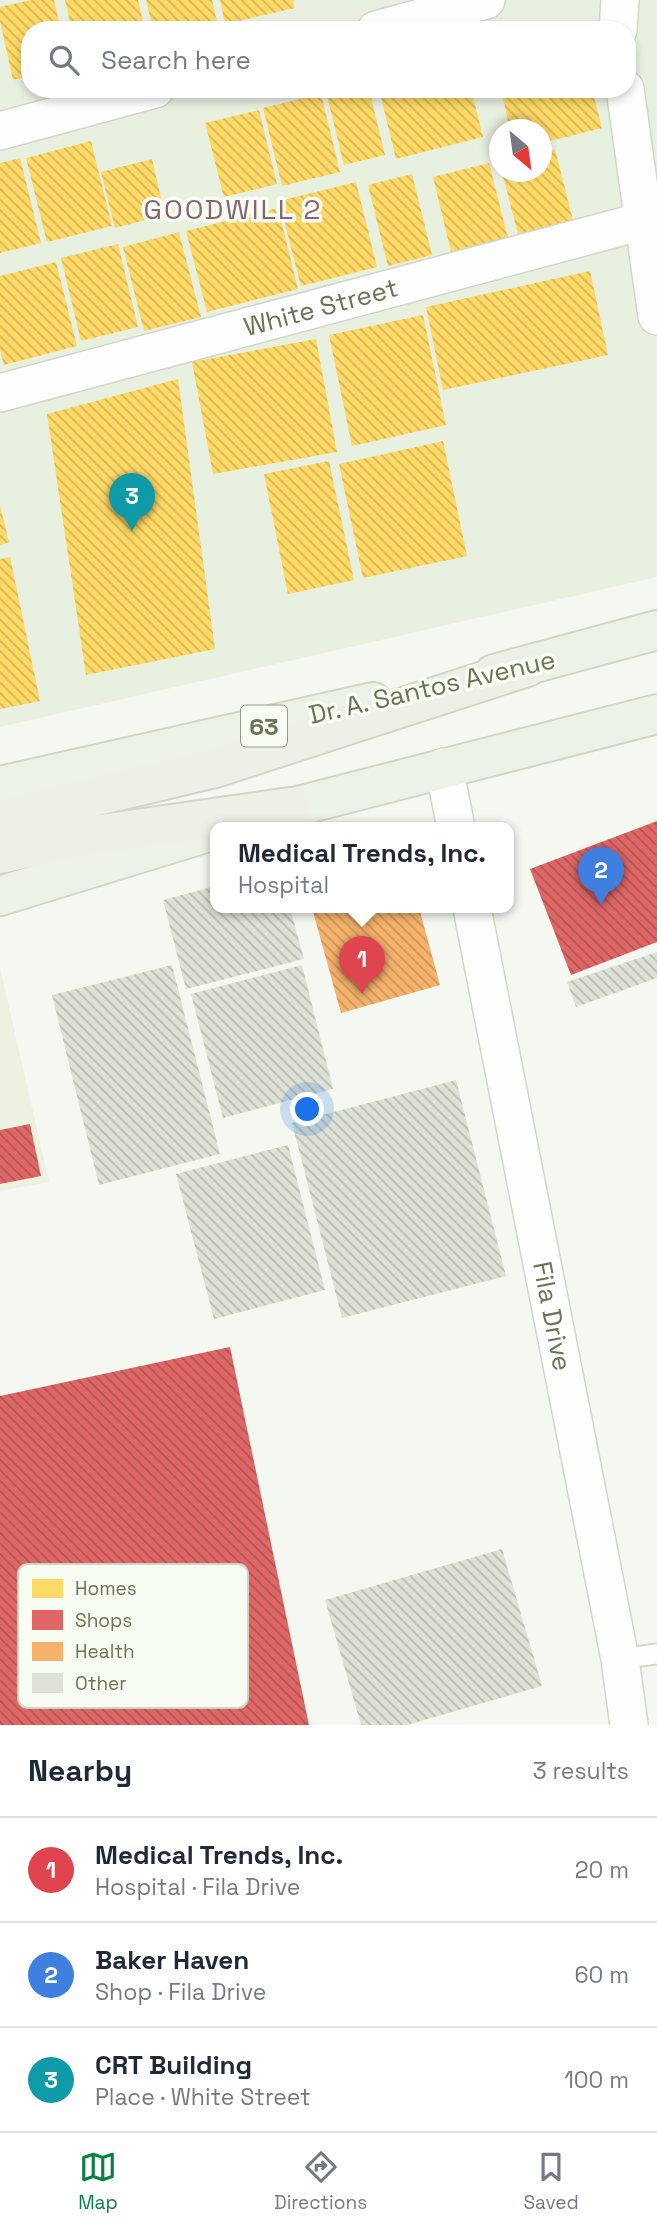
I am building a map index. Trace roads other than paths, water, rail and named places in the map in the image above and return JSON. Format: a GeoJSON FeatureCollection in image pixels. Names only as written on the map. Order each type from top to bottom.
{"type":"FeatureCollection","features":[{"type":"Feature","properties":{"kind":"highway"},"geometry":{"type":"LineString","coordinates":[[0,818],[215,768],[527,667]]}},
{"type":"Feature","properties":{"kind":"highway"},"geometry":{"type":"LineString","coordinates":[[0,854],[72,838],[290,807]]}},
{"type":"Feature","properties":{"kind":"main road","name":"Dr. A. Santos Avenue"},"geometry":{"type":"LineString","coordinates":[[0,786],[527,667],[657,630]]}},
{"type":"Feature","properties":{"kind":"main road"},"geometry":{"type":"LineString","coordinates":[[241,822],[444,767],[657,714]]}},
{"type":"Feature","properties":{"kind":"main road"},"geometry":{"type":"LineString","coordinates":[[0,896],[210,832]]}},
{"type":"Feature","properties":{"kind":"street"},"geometry":{"type":"LineString","coordinates":[[409,21],[486,0]]}},
{"type":"Feature","properties":{"kind":"street"},"geometry":{"type":"LineString","coordinates":[[619,21],[620,0]]}},
{"type":"Feature","properties":{"kind":"street"},"geometry":{"type":"LineString","coordinates":[[0,131],[123,98]]}},
{"type":"Feature","properties":{"kind":"street"},"geometry":{"type":"LineString","coordinates":[[626,98],[657,316]]}},
{"type":"Feature","properties":{"kind":"street","name":"White Street"},"geometry":{"type":"LineString","coordinates":[[0,393],[643,221]]}},
{"type":"Feature","properties":{"kind":"street"},"geometry":{"type":"LineString","coordinates":[[444,767],[455,822]]}},
{"type":"Feature","properties":{"kind":"street","name":"Fila Drive"},"geometry":{"type":"LineString","coordinates":[[472,913],[620,1659],[629,1725]]}},
{"type":"Feature","properties":{"kind":"lane"},"geometry":{"type":"LineString","coordinates":[[620,1659],[657,1654]]}},
{"type":"Feature","properties":{"kind":"place","name":"CRT Building"},"geometry":{"type":"Point","coordinates":[132,531]}},
{"type":"Feature","properties":{"kind":"place","name":"Baker Haven"},"geometry":{"type":"Point","coordinates":[601,905]}},
{"type":"Feature","properties":{"kind":"place","name":"Medical Trends, Inc."},"geometry":{"type":"Point","coordinates":[362,994]}},
{"type":"Feature","properties":{"kind":"district","name":"GOODWILL 2"},"geometry":{"type":"Point","coordinates":[233,209]}}]}
